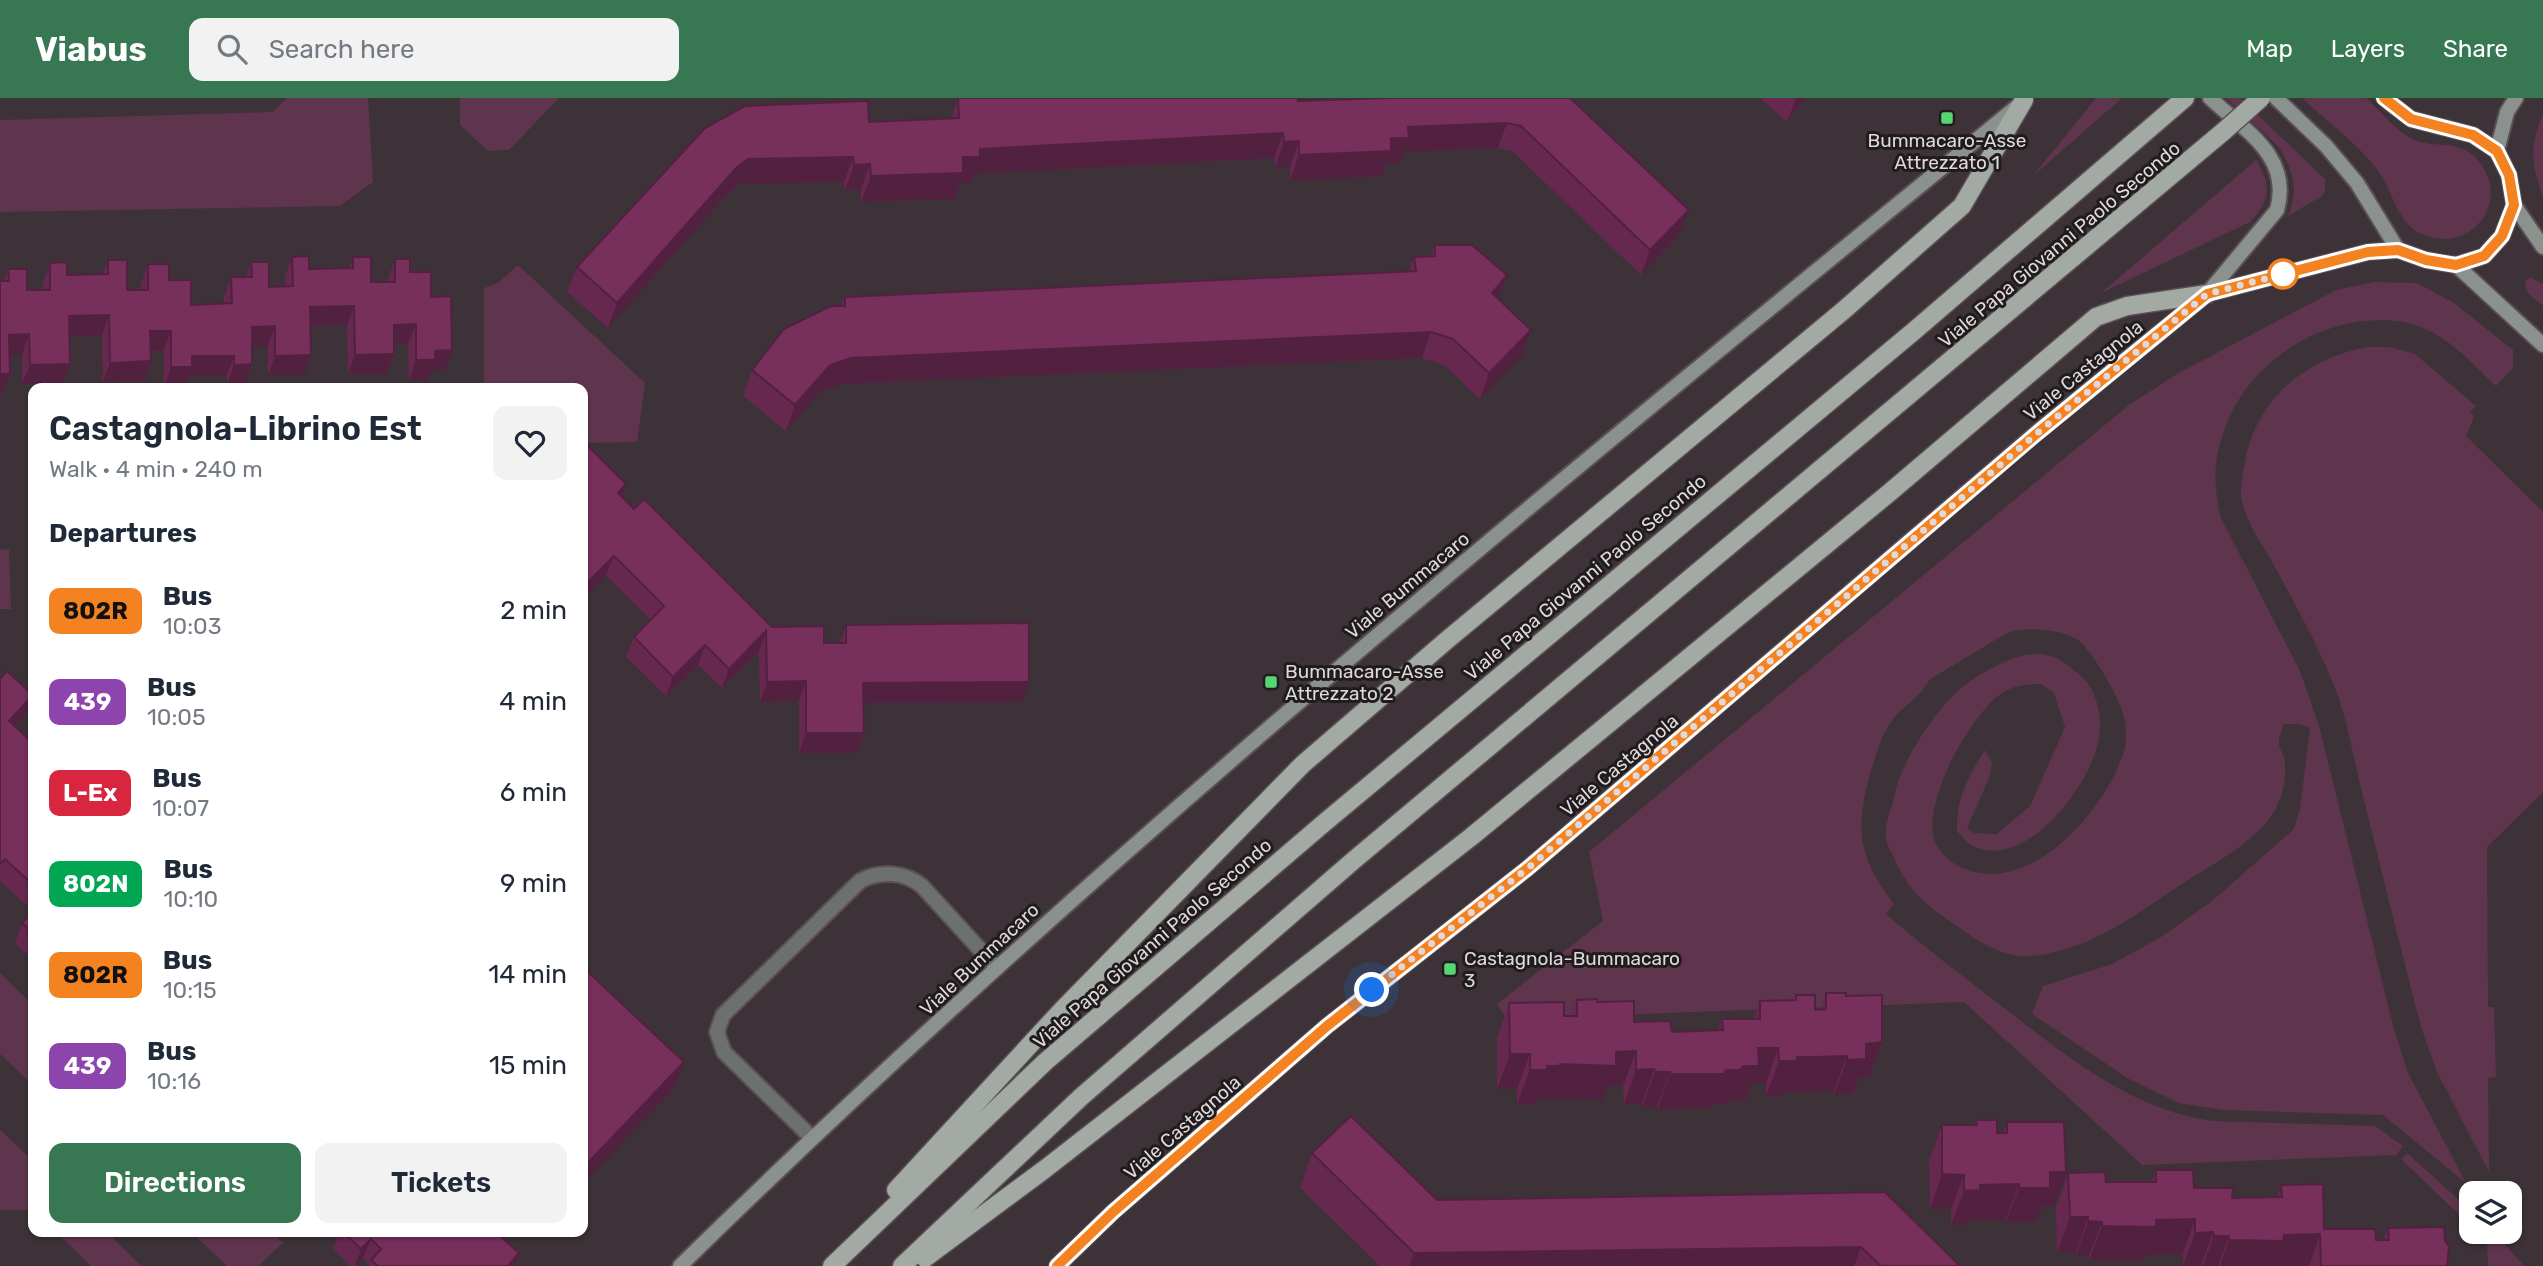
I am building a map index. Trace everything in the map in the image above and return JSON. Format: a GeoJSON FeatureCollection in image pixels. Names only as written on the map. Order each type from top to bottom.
{"type":"FeatureCollection","features":[{"type":"Feature","properties":{"kind":"main road","name":"Viale Papa Giovanni Paolo Secondo"},"geometry":{"type":"LineString","coordinates":[[832,1266],[1056,1054],[1324,823],[1914,331],[2185,98]]}},
{"type":"Feature","properties":{"kind":"main road"},"geometry":{"type":"LineString","coordinates":[[2207,294],[2270,220],[2277,210],[2282,193],[2280,176],[2271,156],[2210,98]]}},
{"type":"Feature","properties":{"kind":"main road","name":"Viale Papa Giovanni Paolo Secondo"},"geometry":{"type":"LineString","coordinates":[[902,1266],[1081,1097],[1354,860],[2261,98]]}},
{"type":"Feature","properties":{"kind":"main road"},"geometry":{"type":"LineString","coordinates":[[2276,98],[2326,146],[2357,183],[2398,250]]}},
{"type":"Feature","properties":{"kind":"main road"},"geometry":{"type":"LineString","coordinates":[[2384,98],[2411,119],[2473,135],[2497,151],[2509,175],[2514,205],[2543,247]]}},
{"type":"Feature","properties":{"kind":"main road"},"geometry":{"type":"LineString","coordinates":[[2497,151],[2507,112],[2516,98]]}},
{"type":"Feature","properties":{"kind":"main road"},"geometry":{"type":"LineString","coordinates":[[827,1266],[1062,1010],[1303,764],[1447,640],[1844,310],[1962,205],[2026,99]]}},
{"type":"Feature","properties":{"kind":"main road","name":"Viale Bummacaro"},"geometry":{"type":"LineString","coordinates":[[680,1266],[812,1138],[1094,879],[1383,630],[2026,99]]}},
{"type":"Feature","properties":{"kind":"main road"},"geometry":{"type":"LineString","coordinates":[[913,1266],[1045,1169],[1471,837],[1889,494],[2096,317],[2127,306],[2207,294],[2368,252],[2398,250],[2426,260],[2456,265],[2484,256],[2502,236],[2514,205]]}},
{"type":"Feature","properties":{"kind":"main road"},"geometry":{"type":"LineString","coordinates":[[2456,265],[2543,345]]}},
{"type":"Feature","properties":{"kind":"main road","name":"Viale Castagnola"},"geometry":{"type":"LineString","coordinates":[[1057,1266],[1113,1212],[1327,1026],[1528,868],[2035,435],[2207,294]]}},
{"type":"Feature","properties":{"kind":"street"},"geometry":{"type":"LineString","coordinates":[[812,1138],[724,1052],[717,1032],[723,1014],[860,881],[878,875],[900,874],[912,878],[998,968]]}},
{"type":"Feature","properties":{"kind":"shaded area"},"geometry":{"type":"Polygon","coordinates":[[[287,98],[368,98],[373,182],[340,206],[0,212],[0,120],[273,112],[287,98]]]}},
{"type":"Feature","properties":{"kind":"shaded area"},"geometry":{"type":"Polygon","coordinates":[[[460,98],[559,98],[509,150],[488,151],[460,125],[460,98]]]}},
{"type":"Feature","properties":{"kind":"shaded area"},"geometry":{"type":"Polygon","coordinates":[[[2096,98],[2122,98],[2033,176],[2096,98]]]}},
{"type":"Feature","properties":{"kind":"shaded area"},"geometry":{"type":"Polygon","coordinates":[[[2226,98],[2240,98],[2325,179],[2322,196],[2288,216],[2294,188],[2291,171],[2283,155],[2278,146],[2226,98]]]}},
{"type":"Feature","properties":{"kind":"shaded area"},"geometry":{"type":"Polygon","coordinates":[[[2302,98],[2366,98],[2414,140],[2453,146],[2468,152],[2486,173],[2491,190],[2489,206],[2482,220],[2470,231],[2455,238],[2438,239],[2412,228],[2371,162],[2302,98]]]}},
{"type":"Feature","properties":{"kind":"shaded area"},"geometry":{"type":"Polygon","coordinates":[[[2543,114],[2543,197],[2533,156],[2535,137],[2543,114]]]}},
{"type":"Feature","properties":{"kind":"shaded area"},"geometry":{"type":"Polygon","coordinates":[[[2256,160],[2265,177],[2267,192],[2262,207],[2250,222],[2101,293],[2256,160]]]}},
{"type":"Feature","properties":{"kind":"shaded area"},"geometry":{"type":"Polygon","coordinates":[[[518,265],[645,383],[637,442],[588,443],[588,383],[484,383],[484,288],[498,283],[518,265]]]}},
{"type":"Feature","properties":{"kind":"shaded area"},"geometry":{"type":"Polygon","coordinates":[[[2532,278],[2543,284],[2543,306],[2525,287],[2527,279],[2532,278]]]}},
{"type":"Feature","properties":{"kind":"shaded area"},"geometry":{"type":"Polygon","coordinates":[[[2374,282],[2417,283],[2454,303],[2513,350],[2513,368],[2496,386],[2442,338],[2411,324],[2380,320],[2358,322],[2314,335],[2273,360],[2241,396],[2229,417],[2221,440],[2215,478],[2221,518],[2300,671],[2319,726],[2394,1029],[2408,1073],[2465,1181],[2383,1115],[2223,1110],[2179,1103],[2129,1079],[2032,1014],[2043,986],[2112,964],[2161,937],[2211,902],[2294,829],[2300,809],[2310,728],[2300,724],[2284,724],[2279,743],[2285,763],[2283,789],[2276,808],[2258,831],[2232,852],[2126,921],[2072,947],[2032,956],[2002,952],[1975,938],[1937,912],[1907,882],[1889,847],[1886,835],[1900,776],[1922,735],[1951,697],[1972,680],[2002,663],[2025,655],[2047,655],[2058,659],[2079,674],[2089,685],[2098,707],[2100,732],[2097,747],[2082,782],[2070,800],[2039,832],[2022,843],[2003,850],[1985,850],[1973,845],[1957,831],[1957,819],[1968,779],[1985,750],[1992,763],[1990,776],[1967,828],[1974,833],[1997,834],[2030,806],[2065,727],[2054,693],[2041,684],[2023,685],[2005,691],[1978,718],[1964,738],[1941,784],[1932,828],[1936,844],[1942,853],[1968,870],[1993,874],[2018,869],[2043,857],[2065,840],[2086,819],[2103,795],[2125,748],[2126,733],[2122,709],[2112,688],[2084,645],[2055,631],[2018,630],[2001,637],[1929,680],[1889,725],[1879,745],[1862,811],[1863,842],[1867,857],[1873,872],[1894,904],[1886,914],[1944,962],[2076,1062],[2155,1106],[2213,1121],[2375,1126],[2403,1146],[2396,1155],[2142,1165],[1964,1002],[1507,1019],[1497,1004],[1603,921],[1589,852],[2129,405],[2177,374],[2336,290],[2374,282]]]}},
{"type":"Feature","properties":{"kind":"shaded area"},"geometry":{"type":"Polygon","coordinates":[[[2369,347],[2389,347],[2415,354],[2476,406],[2470,412],[2474,417],[2466,436],[2543,512],[2543,792],[2487,847],[2488,1007],[2494,1007],[2496,1077],[2488,1078],[2489,1172],[2437,1072],[2421,1027],[2340,701],[2322,658],[2249,522],[2242,502],[2246,456],[2253,434],[2275,397],[2307,370],[2347,352],[2369,347]]]}},
{"type":"Feature","properties":{"kind":"shaded area"},"geometry":{"type":"Polygon","coordinates":[[[9,549],[11,609],[0,609],[0,550],[9,549]]]}},
{"type":"Feature","properties":{"kind":"shaded area"},"geometry":{"type":"Polygon","coordinates":[[[0,973],[28,1000],[28,1080],[0,1054],[0,973]]]}},
{"type":"Feature","properties":{"kind":"shaded area"},"geometry":{"type":"Polygon","coordinates":[[[0,1130],[28,1156],[28,1210],[0,1210],[0,1130]]]}},
{"type":"Feature","properties":{"kind":"shaded area"},"geometry":{"type":"Polygon","coordinates":[[[2407,1153],[2459,1200],[2459,1215],[2401,1159],[2407,1153]]]}},
{"type":"Feature","properties":{"kind":"shaded area"},"geometry":{"type":"Polygon","coordinates":[[[61,1237],[112,1237],[141,1266],[91,1266],[61,1237]]]}},
{"type":"Feature","properties":{"kind":"shaded area"},"geometry":{"type":"Polygon","coordinates":[[[196,1237],[276,1237],[283,1243],[258,1266],[227,1266],[196,1237]]]}},
{"type":"Feature","properties":{"kind":"shaded area"},"geometry":{"type":"Polygon","coordinates":[[[2487,1244],[2505,1244],[2524,1266],[2488,1266],[2487,1244]]]}},
{"type":"Feature","properties":{"kind":"building"},"geometry":{"type":"Polygon","coordinates":[[[958,98],[1297,98],[1298,101],[1570,98],[1689,210],[1650,250],[1521,126],[1507,123],[1408,127],[1409,138],[1391,138],[1391,151],[1299,155],[1299,141],[1284,142],[1283,133],[980,149],[980,157],[963,157],[963,173],[871,176],[870,164],[854,165],[853,157],[748,159],[737,167],[617,303],[577,267],[705,128],[745,106],[868,101],[869,122],[959,118],[958,98]]]}},
{"type":"Feature","properties":{"kind":"building"},"geometry":{"type":"Polygon","coordinates":[[[1435,245],[1472,245],[1507,275],[1492,293],[1531,330],[1489,373],[1453,339],[1431,332],[851,358],[830,365],[795,405],[752,370],[784,329],[831,306],[845,306],[845,297],[1416,271],[1414,257],[1435,256],[1435,245]]]}},
{"type":"Feature","properties":{"kind":"building"},"geometry":{"type":"Polygon","coordinates":[[[309,256],[309,269],[353,268],[353,257],[371,257],[371,282],[395,282],[395,259],[410,259],[410,272],[431,272],[431,297],[451,296],[452,350],[435,351],[435,360],[416,360],[416,324],[394,325],[394,354],[355,355],[354,306],[310,307],[311,355],[275,356],[275,326],[252,327],[252,364],[234,365],[234,356],[192,356],[192,367],[171,367],[171,331],[150,331],[151,361],[110,363],[109,315],[69,316],[70,364],[30,365],[29,334],[9,335],[10,374],[0,374],[0,281],[9,281],[8,269],[27,269],[27,290],[50,290],[50,263],[67,262],[67,275],[108,274],[108,260],[127,260],[127,290],[148,290],[148,264],[169,264],[169,280],[191,280],[191,305],[232,303],[231,277],[252,277],[251,262],[269,262],[269,287],[293,286],[292,257],[309,256]]]}},
{"type":"Feature","properties":{"kind":"building"},"geometry":{"type":"Polygon","coordinates":[[[588,446],[626,484],[618,493],[634,509],[644,499],[772,627],[824,626],[824,643],[846,643],[846,625],[1029,623],[1029,682],[863,683],[864,733],[806,733],[806,681],[767,682],[766,631],[729,669],[705,645],[673,677],[634,637],[664,606],[614,556],[588,582],[588,446]]]}},
{"type":"Feature","properties":{"kind":"building"},"geometry":{"type":"Polygon","coordinates":[[[7,671],[28,690],[28,700],[9,721],[28,738],[28,880],[5,859],[0,864],[0,679],[7,671]]]}},
{"type":"Feature","properties":{"kind":"building"},"geometry":{"type":"Polygon","coordinates":[[[28,916],[28,929],[22,923],[28,916]]]}},
{"type":"Feature","properties":{"kind":"building"},"geometry":{"type":"Polygon","coordinates":[[[588,972],[684,1062],[588,1163],[588,972]]]}},
{"type":"Feature","properties":{"kind":"building"},"geometry":{"type":"Polygon","coordinates":[[[1826,993],[1846,993],[1846,996],[1882,995],[1882,1042],[1866,1044],[1866,1059],[1847,1060],[1847,1056],[1797,1057],[1797,1061],[1779,1061],[1778,1048],[1758,1048],[1759,1066],[1726,1070],[1723,1074],[1670,1074],[1655,1072],[1654,1069],[1636,1070],[1636,1051],[1616,1052],[1616,1066],[1560,1064],[1547,1066],[1547,1070],[1530,1070],[1530,1054],[1510,1054],[1509,1003],[1564,1002],[1564,1016],[1577,1016],[1577,1000],[1634,1001],[1634,1022],[1670,1021],[1672,1032],[1723,1030],[1722,1019],[1760,1019],[1760,1001],[1796,1000],[1796,995],[1815,995],[1815,1010],[1826,1009],[1826,993]]]}},
{"type":"Feature","properties":{"kind":"building"},"geometry":{"type":"Polygon","coordinates":[[[1351,1116],[1437,1200],[1885,1192],[1960,1266],[1881,1266],[1861,1247],[1414,1253],[1312,1153],[1351,1116]]]}},
{"type":"Feature","properties":{"kind":"building"},"geometry":{"type":"Polygon","coordinates":[[[1976,1120],[1997,1120],[1997,1133],[2007,1133],[2007,1122],[2064,1122],[2066,1172],[2050,1172],[2050,1188],[2019,1188],[2019,1184],[1980,1185],[1980,1190],[1964,1191],[1964,1175],[1942,1174],[1942,1125],[1977,1125],[1976,1120]]]}},
{"type":"Feature","properties":{"kind":"building"},"geometry":{"type":"Polygon","coordinates":[[[2156,1170],[2193,1170],[2194,1188],[2233,1188],[2232,1198],[2282,1197],[2281,1185],[2323,1184],[2324,1229],[2375,1229],[2376,1240],[2389,1240],[2388,1228],[2444,1227],[2445,1241],[2449,1246],[2447,1266],[2321,1266],[2320,1234],[2284,1235],[2283,1241],[2229,1240],[2229,1236],[2214,1236],[2213,1232],[2195,1233],[2195,1219],[2156,1220],[2156,1227],[2102,1226],[2102,1222],[2088,1221],[2088,1217],[2070,1217],[2068,1173],[2105,1172],[2106,1182],[2156,1182],[2156,1170]]]}},
{"type":"Feature","properties":{"kind":"building"},"geometry":{"type":"Polygon","coordinates":[[[348,1237],[501,1237],[519,1253],[508,1266],[378,1266],[371,1260],[381,1249],[371,1239],[361,1249],[348,1237]]]}},
{"type":"Feature","properties":{"kind":"bus line","name":"802R"},"geometry":{"type":"LineString","coordinates":[[1057,1266],[1113,1212],[1327,1026],[1528,868],[2035,435],[2207,294],[2368,252],[2398,250],[2426,260],[2456,265],[2484,256],[2502,236],[2514,205],[2509,175],[2497,151],[2473,135],[2411,119],[2384,98]]}},
{"type":"Feature","properties":{"kind":"place","name":"Bummacaro-Asse Attrezzato 1"},"geometry":{"type":"Point","coordinates":[1947,118]}},
{"type":"Feature","properties":{"kind":"place","name":"Bummacaro-Asse Attrezzato 2"},"geometry":{"type":"Point","coordinates":[1271,682]}},
{"type":"Feature","properties":{"kind":"place","name":"Castagnola-Bummacaro 3"},"geometry":{"type":"Point","coordinates":[1450,969]}},
{"type":"Feature","properties":{"kind":"route"},"geometry":{"type":"LineString","coordinates":[[1372,990],[1528,868],[2035,435],[2207,294],[2287,273],[2283,274]]}}]}
